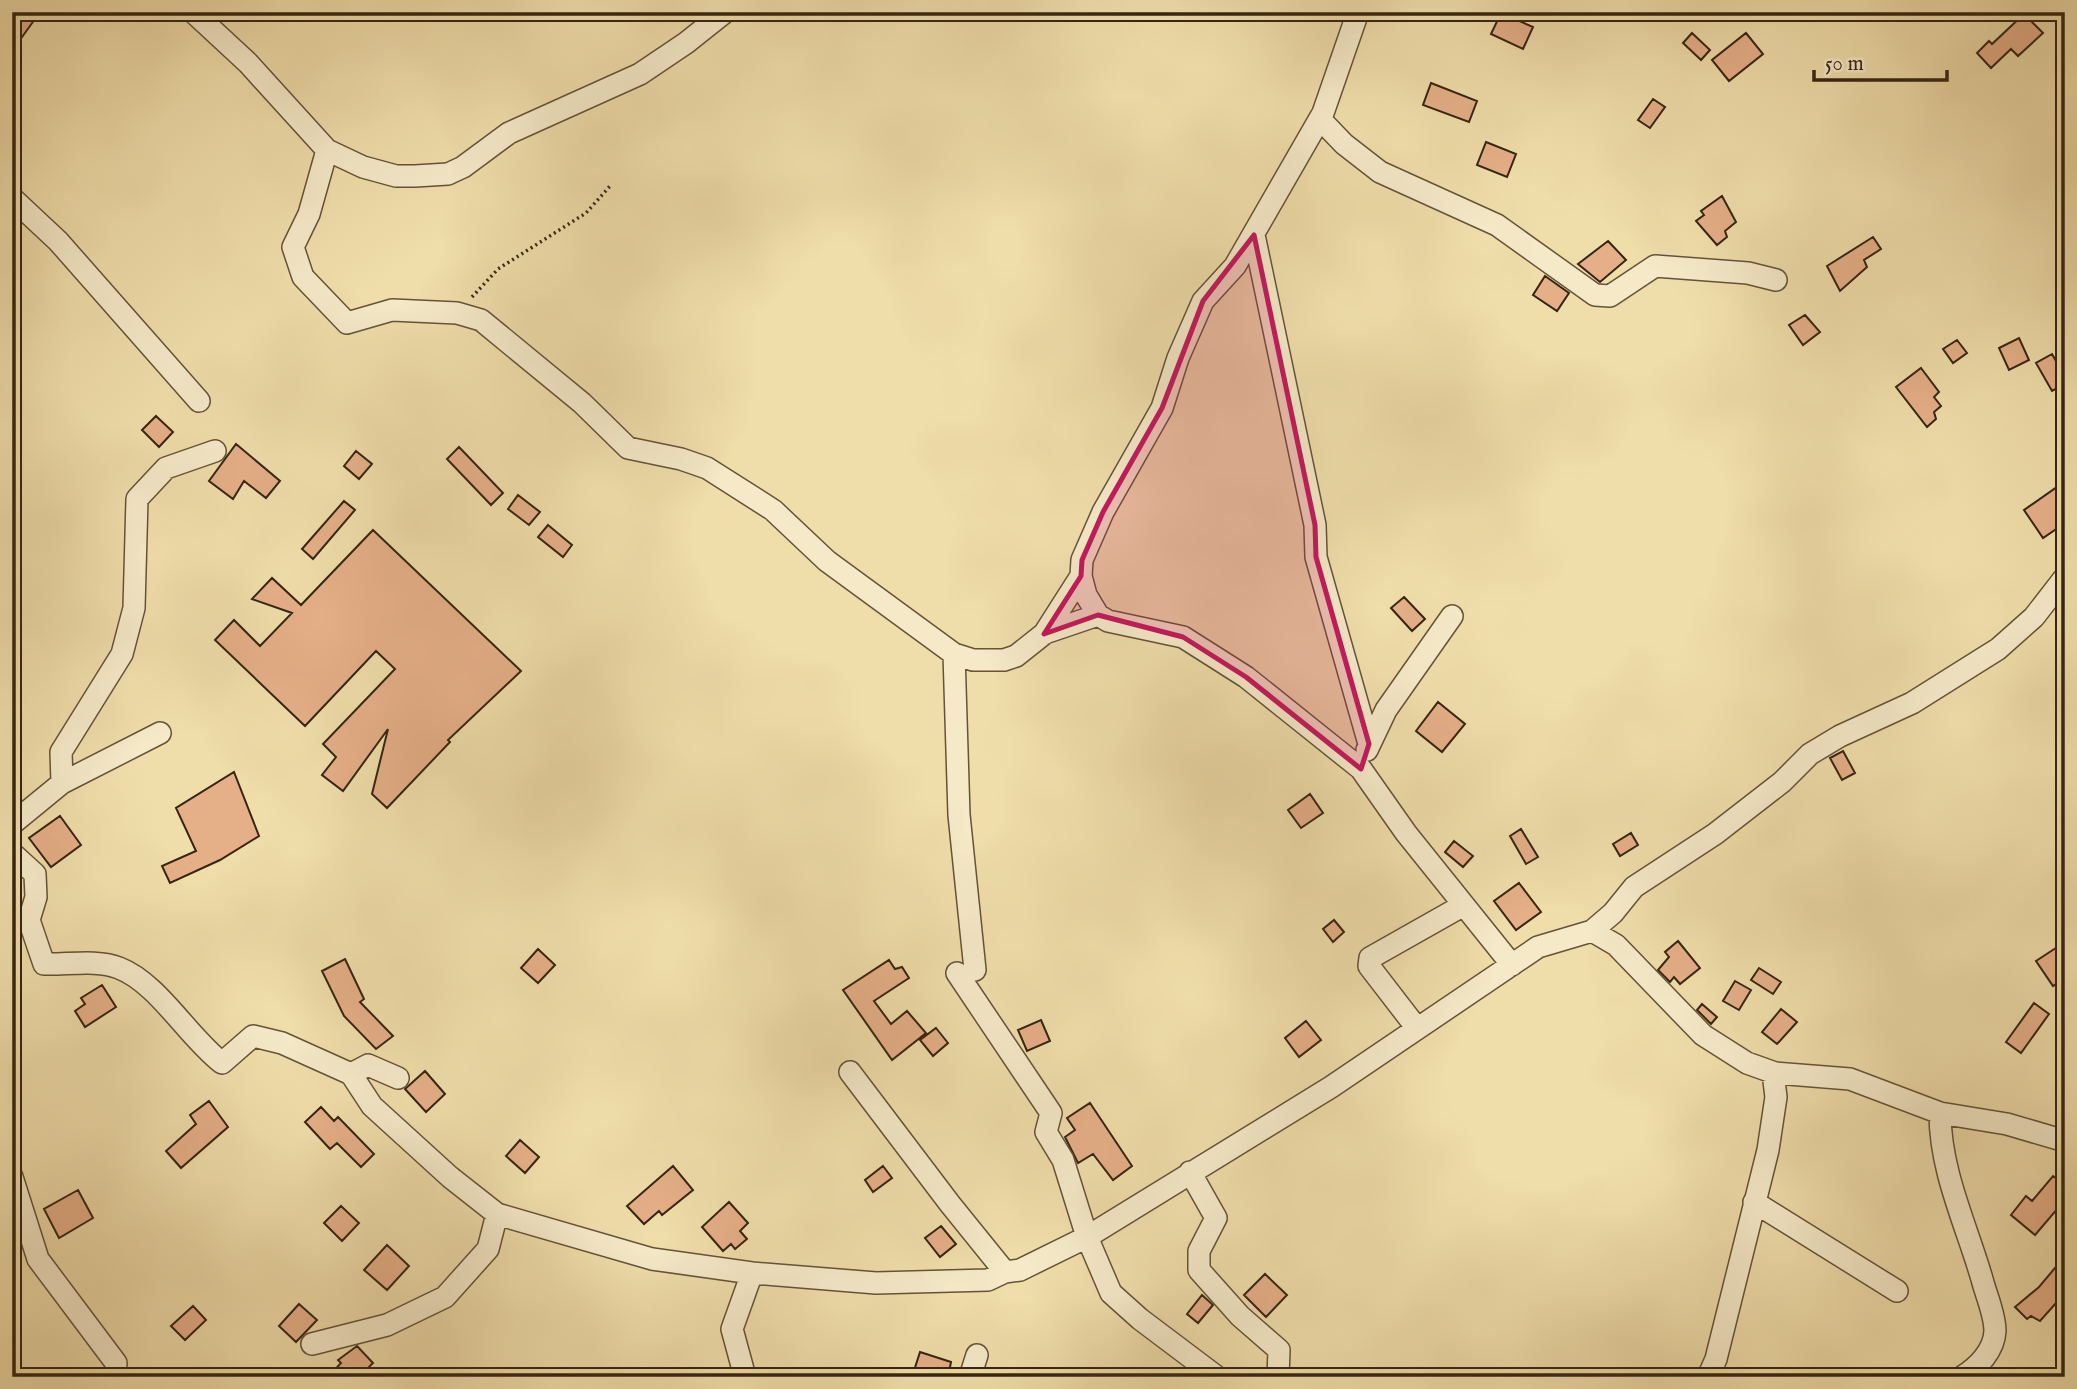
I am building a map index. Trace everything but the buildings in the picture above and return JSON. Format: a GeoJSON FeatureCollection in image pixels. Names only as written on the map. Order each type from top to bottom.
{"type":"FeatureCollection","features":[{"type":"Feature","properties":{"kind":"street"},"geometry":{"type":"LineString","coordinates":[[193,12],[248,63],[327,150],[363,167],[396,176],[448,174],[463,167],[509,133],[640,74],[725,12]]}},
{"type":"Feature","properties":{"kind":"street"},"geometry":{"type":"LineString","coordinates":[[1358,12],[1338,76],[1320,119],[1254,235],[1234,266],[1203,301],[1178,358],[1162,408],[1103,512],[1082,560],[1081,576],[1086,595],[1098,615],[1108,621],[1183,637],[1246,677],[1361,769],[1462,905],[1512,965]]}},
{"type":"Feature","properties":{"kind":"street"},"geometry":{"type":"LineString","coordinates":[[1320,119],[1344,144],[1381,172],[1497,225],[1595,295],[1610,296],[1655,266],[1748,273],[1776,280]]}},
{"type":"Feature","properties":{"kind":"street"},"geometry":{"type":"LineString","coordinates":[[327,150],[309,214],[293,247],[303,277],[347,323],[392,310],[457,313],[481,320],[519,349],[628,448],[681,459],[707,468],[773,510],[827,561],[954,654],[974,660],[1004,660],[1016,656],[1044,634],[1098,615]]}},
{"type":"Feature","properties":{"kind":"street"},"geometry":{"type":"LineString","coordinates":[[12,198],[58,240],[199,401]]}},
{"type":"Feature","properties":{"kind":"street"},"geometry":{"type":"LineString","coordinates":[[1254,235],[1315,525],[1316,557],[1369,744]]}},
{"type":"Feature","properties":{"kind":"street"},"geometry":{"type":"LineString","coordinates":[[62,783],[61,752],[122,654],[134,608],[137,499],[166,468],[215,451]]}},
{"type":"Feature","properties":{"kind":"street"},"geometry":{"type":"LineString","coordinates":[[1044,634],[1081,576]]}},
{"type":"Feature","properties":{"kind":"street"},"geometry":{"type":"LineString","coordinates":[[12,853],[35,874],[36,897],[29,920],[44,964],[101,963],[120,968],[150,990],[203,1048],[222,1063],[253,1036],[282,1043],[351,1074],[372,1106],[450,1177],[497,1214],[605,1248],[652,1259],[752,1273],[876,1283],[988,1280],[1006,1272],[1020,1270],[1087,1237],[1331,1087],[1538,947],[1592,931],[1613,913],[1634,887],[1715,834],[1782,782],[1810,754],[1840,736],[1912,704],[1998,649],[2035,617],[2065,577]]}},
{"type":"Feature","properties":{"kind":"street"},"geometry":{"type":"LineString","coordinates":[[1361,769],[1369,744],[1387,710],[1452,616]]}},
{"type":"Feature","properties":{"kind":"street"},"geometry":{"type":"LineString","coordinates":[[954,654],[966,972],[1051,1113],[1046,1132],[1063,1160],[1087,1237],[1111,1293],[1140,1320],[1217,1377]]}},
{"type":"Feature","properties":{"kind":"street"},"geometry":{"type":"LineString","coordinates":[[12,824],[62,783],[160,733]]}},
{"type":"Feature","properties":{"kind":"street"},"geometry":{"type":"LineString","coordinates":[[1416,1027],[1369,965],[1370,958],[1462,905]]}},
{"type":"Feature","properties":{"kind":"street"},"geometry":{"type":"LineString","coordinates":[[1592,931],[1616,946],[1703,1035],[1747,1063],[1773,1073],[1850,1079],[1940,1113],[2007,1124],[2065,1141]]}},
{"type":"Feature","properties":{"kind":"street"},"geometry":{"type":"LineString","coordinates":[[351,1074],[368,1066],[398,1078]]}},
{"type":"Feature","properties":{"kind":"street"},"geometry":{"type":"LineString","coordinates":[[850,1072],[950,1204],[1006,1272]]}},
{"type":"Feature","properties":{"kind":"street"},"geometry":{"type":"LineString","coordinates":[[1708,1377],[1716,1359],[1768,1150],[1776,1097],[1773,1073]]}},
{"type":"Feature","properties":{"kind":"street"},"geometry":{"type":"LineString","coordinates":[[1940,1113],[1940,1132],[1955,1200],[1980,1271],[1994,1331],[1990,1350],[1975,1369],[1962,1377]]}},
{"type":"Feature","properties":{"kind":"street"},"geometry":{"type":"LineString","coordinates":[[1190,1172],[1216,1218],[1199,1251],[1199,1270],[1240,1316],[1279,1350],[1278,1377]]}},
{"type":"Feature","properties":{"kind":"street"},"geometry":{"type":"LineString","coordinates":[[12,1177],[38,1259],[116,1363],[115,1377]]}},
{"type":"Feature","properties":{"kind":"street"},"geometry":{"type":"LineString","coordinates":[[1754,1202],[1898,1291]]}},
{"type":"Feature","properties":{"kind":"street"},"geometry":{"type":"LineString","coordinates":[[312,1344],[387,1325],[445,1297],[488,1250],[497,1214]]}},
{"type":"Feature","properties":{"kind":"street"},"geometry":{"type":"LineString","coordinates":[[745,1377],[732,1329],[752,1273]]}},
{"type":"Feature","properties":{"kind":"street"},"geometry":{"type":"LineString","coordinates":[[970,1377],[977,1355]]}},
{"type":"Feature","properties":{"kind":"path"},"geometry":{"type":"LineString","coordinates":[[457,313],[498,269],[586,213],[611,185]]}},
{"type":"Feature","properties":{"kind":"highlighted area"},"geometry":{"type":"Polygon","coordinates":[[[1254,235],[1315,525],[1316,557],[1369,744],[1361,769],[1246,677],[1183,637],[1098,615],[1044,634],[1081,576],[1082,560],[1103,512],[1162,408],[1203,301],[1254,235]]]}}]}
